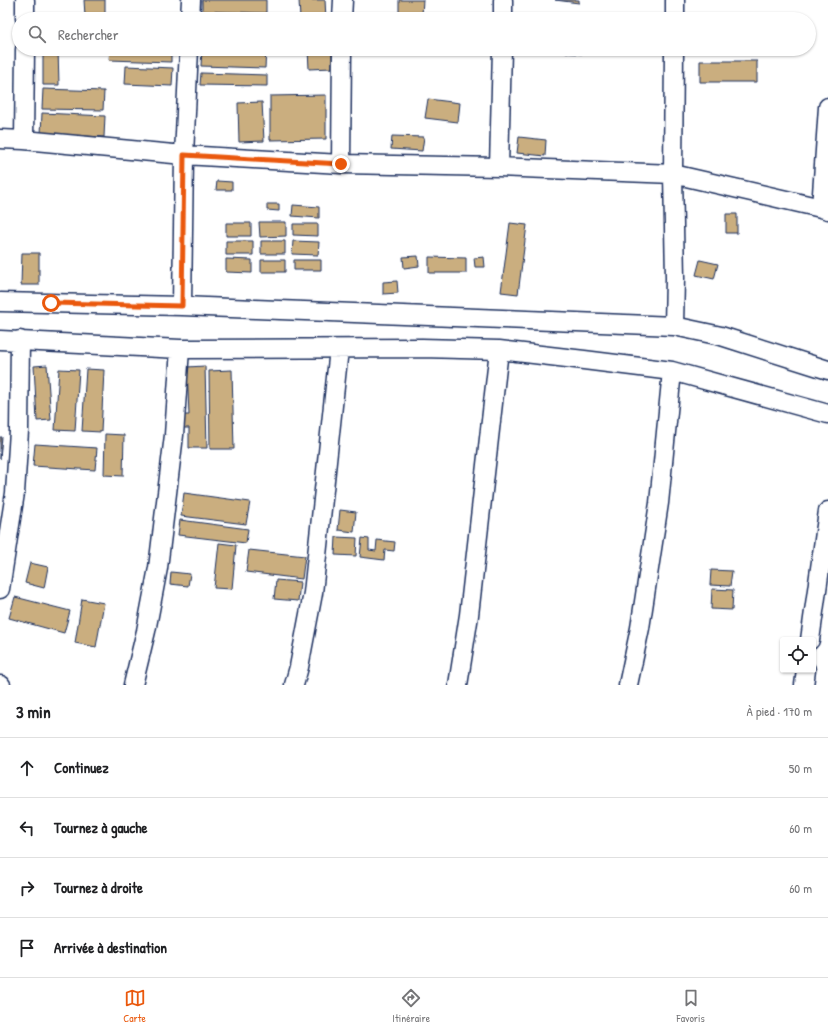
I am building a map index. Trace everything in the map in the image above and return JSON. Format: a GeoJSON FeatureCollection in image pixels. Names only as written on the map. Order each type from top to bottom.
{"type":"FeatureCollection","features":[{"type":"Feature","properties":{"kind":"street"},"geometry":{"type":"LineString","coordinates":[[25,12],[26,0]]}},
{"type":"Feature","properties":{"kind":"street"},"geometry":{"type":"LineString","coordinates":[[190,0],[190,12]]}},
{"type":"Feature","properties":{"kind":"street"},"geometry":{"type":"LineString","coordinates":[[342,0],[342,12]]}},
{"type":"Feature","properties":{"kind":"street"},"geometry":{"type":"LineString","coordinates":[[502,12],[503,0]]}},
{"type":"Feature","properties":{"kind":"street"},"geometry":{"type":"LineString","coordinates":[[674,12],[675,0]]}},
{"type":"Feature","properties":{"kind":"street"},"geometry":{"type":"LineString","coordinates":[[24,140],[25,56]]}},
{"type":"Feature","properties":{"kind":"street"},"geometry":{"type":"LineString","coordinates":[[182,306],[184,155],[189,56]]}},
{"type":"Feature","properties":{"kind":"street"},"geometry":{"type":"LineString","coordinates":[[341,164],[342,56]]}},
{"type":"Feature","properties":{"kind":"street"},"geometry":{"type":"LineString","coordinates":[[499,167],[502,56]]}},
{"type":"Feature","properties":{"kind":"street"},"geometry":{"type":"LineString","coordinates":[[674,56],[674,326]]}},
{"type":"Feature","properties":{"kind":"street"},"geometry":{"type":"LineString","coordinates":[[0,139],[184,155],[341,164],[499,167],[673,174],[825,209],[828,107]]}},
{"type":"Feature","properties":{"kind":"street"},"geometry":{"type":"LineString","coordinates":[[0,302],[182,306],[674,326],[721,336],[828,370]]}},
{"type":"Feature","properties":{"kind":"street"},"geometry":{"type":"LineString","coordinates":[[0,340],[180,349],[422,348],[499,350],[672,371],[828,414]]}},
{"type":"Feature","properties":{"kind":"street"},"geometry":{"type":"LineString","coordinates":[[0,589],[15,493],[19,431],[20,340]]}},
{"type":"Feature","properties":{"kind":"street"},"geometry":{"type":"LineString","coordinates":[[132,685],[146,631],[158,568],[174,435],[180,349]]}},
{"type":"Feature","properties":{"kind":"street"},"geometry":{"type":"LineString","coordinates":[[294,685],[299,667],[313,593],[339,349]]}},
{"type":"Feature","properties":{"kind":"street"},"geometry":{"type":"LineString","coordinates":[[458,685],[469,615],[499,350]]}},
{"type":"Feature","properties":{"kind":"street"},"geometry":{"type":"LineString","coordinates":[[628,685],[640,628],[659,503],[672,371]]}},
{"type":"Feature","properties":{"kind":"street"},"geometry":{"type":"LineString","coordinates":[[810,637],[828,511]]}},
{"type":"Feature","properties":{"kind":"street"},"geometry":{"type":"LineString","coordinates":[[804,685],[806,673]]}},
{"type":"Feature","properties":{"kind":"building"},"geometry":{"type":"Polygon","coordinates":[[[84,0],[105,0],[105,12],[85,12],[84,0]]]}},
{"type":"Feature","properties":{"kind":"building"},"geometry":{"type":"Polygon","coordinates":[[[202,0],[266,0],[266,12],[202,11],[202,0]]]}},
{"type":"Feature","properties":{"kind":"building"},"geometry":{"type":"Polygon","coordinates":[[[299,0],[325,0],[326,12],[300,12],[299,0]]]}},
{"type":"Feature","properties":{"kind":"building"},"geometry":{"type":"Polygon","coordinates":[[[399,0],[423,0],[422,12],[399,12],[399,0]]]}},
{"type":"Feature","properties":{"kind":"building"},"geometry":{"type":"Polygon","coordinates":[[[555,0],[579,0],[579,3],[555,0]]]}},
{"type":"Feature","properties":{"kind":"building"},"geometry":{"type":"Polygon","coordinates":[[[43,56],[58,56],[59,85],[43,85],[43,56]]]}},
{"type":"Feature","properties":{"kind":"building"},"geometry":{"type":"Polygon","coordinates":[[[109,56],[171,56],[171,62],[109,60],[109,56]]]}},
{"type":"Feature","properties":{"kind":"building"},"geometry":{"type":"Polygon","coordinates":[[[202,56],[266,56],[265,68],[201,66],[202,56]]]}},
{"type":"Feature","properties":{"kind":"building"},"geometry":{"type":"Polygon","coordinates":[[[308,56],[332,56],[332,68],[309,69],[308,56]]]}},
{"type":"Feature","properties":{"kind":"building"},"geometry":{"type":"Polygon","coordinates":[[[700,61],[757,61],[757,82],[700,82],[700,61]]]}},
{"type":"Feature","properties":{"kind":"building"},"geometry":{"type":"Polygon","coordinates":[[[126,66],[173,68],[172,86],[125,84],[126,66]]]}},
{"type":"Feature","properties":{"kind":"building"},"geometry":{"type":"Polygon","coordinates":[[[201,73],[267,75],[267,86],[200,85],[201,73]]]}},
{"type":"Feature","properties":{"kind":"building"},"geometry":{"type":"Polygon","coordinates":[[[43,89],[104,91],[103,110],[42,109],[43,89]]]}},
{"type":"Feature","properties":{"kind":"building"},"geometry":{"type":"Polygon","coordinates":[[[326,95],[326,139],[270,140],[270,96],[326,95]]]}},
{"type":"Feature","properties":{"kind":"building"},"geometry":{"type":"Polygon","coordinates":[[[428,99],[460,103],[458,122],[425,118],[428,99]]]}},
{"type":"Feature","properties":{"kind":"building"},"geometry":{"type":"Polygon","coordinates":[[[262,102],[264,141],[239,142],[238,103],[262,102]]]}},
{"type":"Feature","properties":{"kind":"building"},"geometry":{"type":"Polygon","coordinates":[[[42,113],[105,116],[104,137],[41,134],[42,113]]]}},
{"type":"Feature","properties":{"kind":"building"},"geometry":{"type":"Polygon","coordinates":[[[392,136],[424,137],[422,151],[391,149],[392,136]]]}},
{"type":"Feature","properties":{"kind":"building"},"geometry":{"type":"Polygon","coordinates":[[[519,137],[546,140],[545,156],[517,153],[519,137]]]}},
{"type":"Feature","properties":{"kind":"building"},"geometry":{"type":"Polygon","coordinates":[[[217,181],[232,182],[232,190],[216,190],[217,181]]]}},
{"type":"Feature","properties":{"kind":"building"},"geometry":{"type":"Polygon","coordinates":[[[267,204],[279,204],[279,211],[267,210],[267,204]]]}},
{"type":"Feature","properties":{"kind":"building"},"geometry":{"type":"Polygon","coordinates":[[[293,205],[319,207],[319,218],[292,216],[293,205]]]}},
{"type":"Feature","properties":{"kind":"building"},"geometry":{"type":"Polygon","coordinates":[[[726,214],[737,214],[737,233],[726,233],[726,214]]]}},
{"type":"Feature","properties":{"kind":"building"},"geometry":{"type":"Polygon","coordinates":[[[259,222],[286,222],[286,236],[260,237],[259,222]]]}},
{"type":"Feature","properties":{"kind":"building"},"geometry":{"type":"Polygon","coordinates":[[[226,223],[251,223],[251,236],[226,236],[226,223]]]}},
{"type":"Feature","properties":{"kind":"building"},"geometry":{"type":"Polygon","coordinates":[[[510,223],[527,225],[518,294],[501,292],[510,223]]]}},
{"type":"Feature","properties":{"kind":"building"},"geometry":{"type":"Polygon","coordinates":[[[293,224],[318,224],[318,236],[293,235],[293,224]]]}},
{"type":"Feature","properties":{"kind":"building"},"geometry":{"type":"Polygon","coordinates":[[[226,241],[253,241],[253,255],[226,255],[226,241]]]}},
{"type":"Feature","properties":{"kind":"building"},"geometry":{"type":"Polygon","coordinates":[[[261,241],[285,241],[285,254],[261,254],[261,241]]]}},
{"type":"Feature","properties":{"kind":"building"},"geometry":{"type":"Polygon","coordinates":[[[293,241],[319,242],[318,255],[292,254],[293,241]]]}},
{"type":"Feature","properties":{"kind":"building"},"geometry":{"type":"Polygon","coordinates":[[[22,253],[39,253],[39,285],[21,285],[22,253]]]}},
{"type":"Feature","properties":{"kind":"building"},"geometry":{"type":"Polygon","coordinates":[[[418,256],[419,266],[404,268],[403,257],[418,256]]]}},
{"type":"Feature","properties":{"kind":"building"},"geometry":{"type":"Polygon","coordinates":[[[429,257],[466,258],[466,273],[429,273],[429,257]]]}},
{"type":"Feature","properties":{"kind":"building"},"geometry":{"type":"Polygon","coordinates":[[[484,257],[485,267],[475,267],[474,258],[484,257]]]}},
{"type":"Feature","properties":{"kind":"building"},"geometry":{"type":"Polygon","coordinates":[[[226,259],[252,260],[252,273],[226,272],[226,259]]]}},
{"type":"Feature","properties":{"kind":"building"},"geometry":{"type":"Polygon","coordinates":[[[261,260],[285,260],[285,272],[261,272],[261,260]]]}},
{"type":"Feature","properties":{"kind":"building"},"geometry":{"type":"Polygon","coordinates":[[[294,260],[321,260],[321,270],[294,270],[294,260]]]}},
{"type":"Feature","properties":{"kind":"building"},"geometry":{"type":"Polygon","coordinates":[[[700,260],[718,264],[714,279],[696,275],[700,260]]]}},
{"type":"Feature","properties":{"kind":"building"},"geometry":{"type":"Polygon","coordinates":[[[397,281],[398,293],[383,294],[383,282],[397,281]]]}},
{"type":"Feature","properties":{"kind":"building"},"geometry":{"type":"Polygon","coordinates":[[[47,365],[51,420],[37,421],[34,366],[47,365]]]}},
{"type":"Feature","properties":{"kind":"building"},"geometry":{"type":"Polygon","coordinates":[[[205,366],[207,448],[189,448],[189,428],[182,428],[181,415],[189,415],[187,367],[205,366]]]}},
{"type":"Feature","properties":{"kind":"building"},"geometry":{"type":"Polygon","coordinates":[[[59,369],[79,370],[75,431],[55,430],[59,369]]]}},
{"type":"Feature","properties":{"kind":"building"},"geometry":{"type":"Polygon","coordinates":[[[86,369],[104,370],[101,432],[82,431],[86,369]]]}},
{"type":"Feature","properties":{"kind":"building"},"geometry":{"type":"Polygon","coordinates":[[[232,370],[234,449],[210,449],[209,371],[232,370]]]}},
{"type":"Feature","properties":{"kind":"building"},"geometry":{"type":"Polygon","coordinates":[[[105,434],[124,435],[123,476],[104,475],[105,434]]]}},
{"type":"Feature","properties":{"kind":"building"},"geometry":{"type":"Polygon","coordinates":[[[0,437],[2,437],[0,459],[0,437]]]}},
{"type":"Feature","properties":{"kind":"building"},"geometry":{"type":"Polygon","coordinates":[[[35,444],[97,448],[95,470],[33,466],[35,444]]]}},
{"type":"Feature","properties":{"kind":"building"},"geometry":{"type":"Polygon","coordinates":[[[184,493],[250,502],[246,524],[181,516],[184,493]]]}},
{"type":"Feature","properties":{"kind":"building"},"geometry":{"type":"Polygon","coordinates":[[[340,510],[356,512],[354,532],[338,530],[340,510]]]}},
{"type":"Feature","properties":{"kind":"building"},"geometry":{"type":"Polygon","coordinates":[[[180,520],[248,529],[246,543],[178,535],[180,520]]]}},
{"type":"Feature","properties":{"kind":"building"},"geometry":{"type":"Polygon","coordinates":[[[336,537],[357,538],[356,556],[335,555],[336,537]]]}},
{"type":"Feature","properties":{"kind":"building"},"geometry":{"type":"Polygon","coordinates":[[[362,538],[369,539],[369,550],[376,551],[377,540],[395,542],[394,551],[385,550],[384,560],[360,557],[362,538]]]}},
{"type":"Feature","properties":{"kind":"building"},"geometry":{"type":"Polygon","coordinates":[[[219,543],[236,545],[232,589],[214,588],[219,543]]]}},
{"type":"Feature","properties":{"kind":"building"},"geometry":{"type":"Polygon","coordinates":[[[249,550],[305,556],[302,579],[246,572],[249,550]]]}},
{"type":"Feature","properties":{"kind":"building"},"geometry":{"type":"Polygon","coordinates":[[[30,563],[48,567],[44,588],[25,583],[30,563]]]}},
{"type":"Feature","properties":{"kind":"building"},"geometry":{"type":"Polygon","coordinates":[[[711,570],[732,571],[730,586],[710,585],[711,570]]]}},
{"type":"Feature","properties":{"kind":"building"},"geometry":{"type":"Polygon","coordinates":[[[171,572],[190,574],[188,586],[170,584],[171,572]]]}},
{"type":"Feature","properties":{"kind":"building"},"geometry":{"type":"Polygon","coordinates":[[[276,580],[300,582],[298,601],[274,599],[276,580]]]}},
{"type":"Feature","properties":{"kind":"building"},"geometry":{"type":"Polygon","coordinates":[[[712,589],[733,590],[732,610],[711,609],[712,589]]]}},
{"type":"Feature","properties":{"kind":"building"},"geometry":{"type":"Polygon","coordinates":[[[15,597],[70,611],[64,633],[9,618],[15,597]]]}},
{"type":"Feature","properties":{"kind":"building"},"geometry":{"type":"Polygon","coordinates":[[[82,599],[104,603],[96,647],[75,643],[82,599]]]}},
{"type":"Feature","properties":{"kind":"route"},"geometry":{"type":"LineString","coordinates":[[51,303],[182,306],[184,155],[341,164]]}}]}
